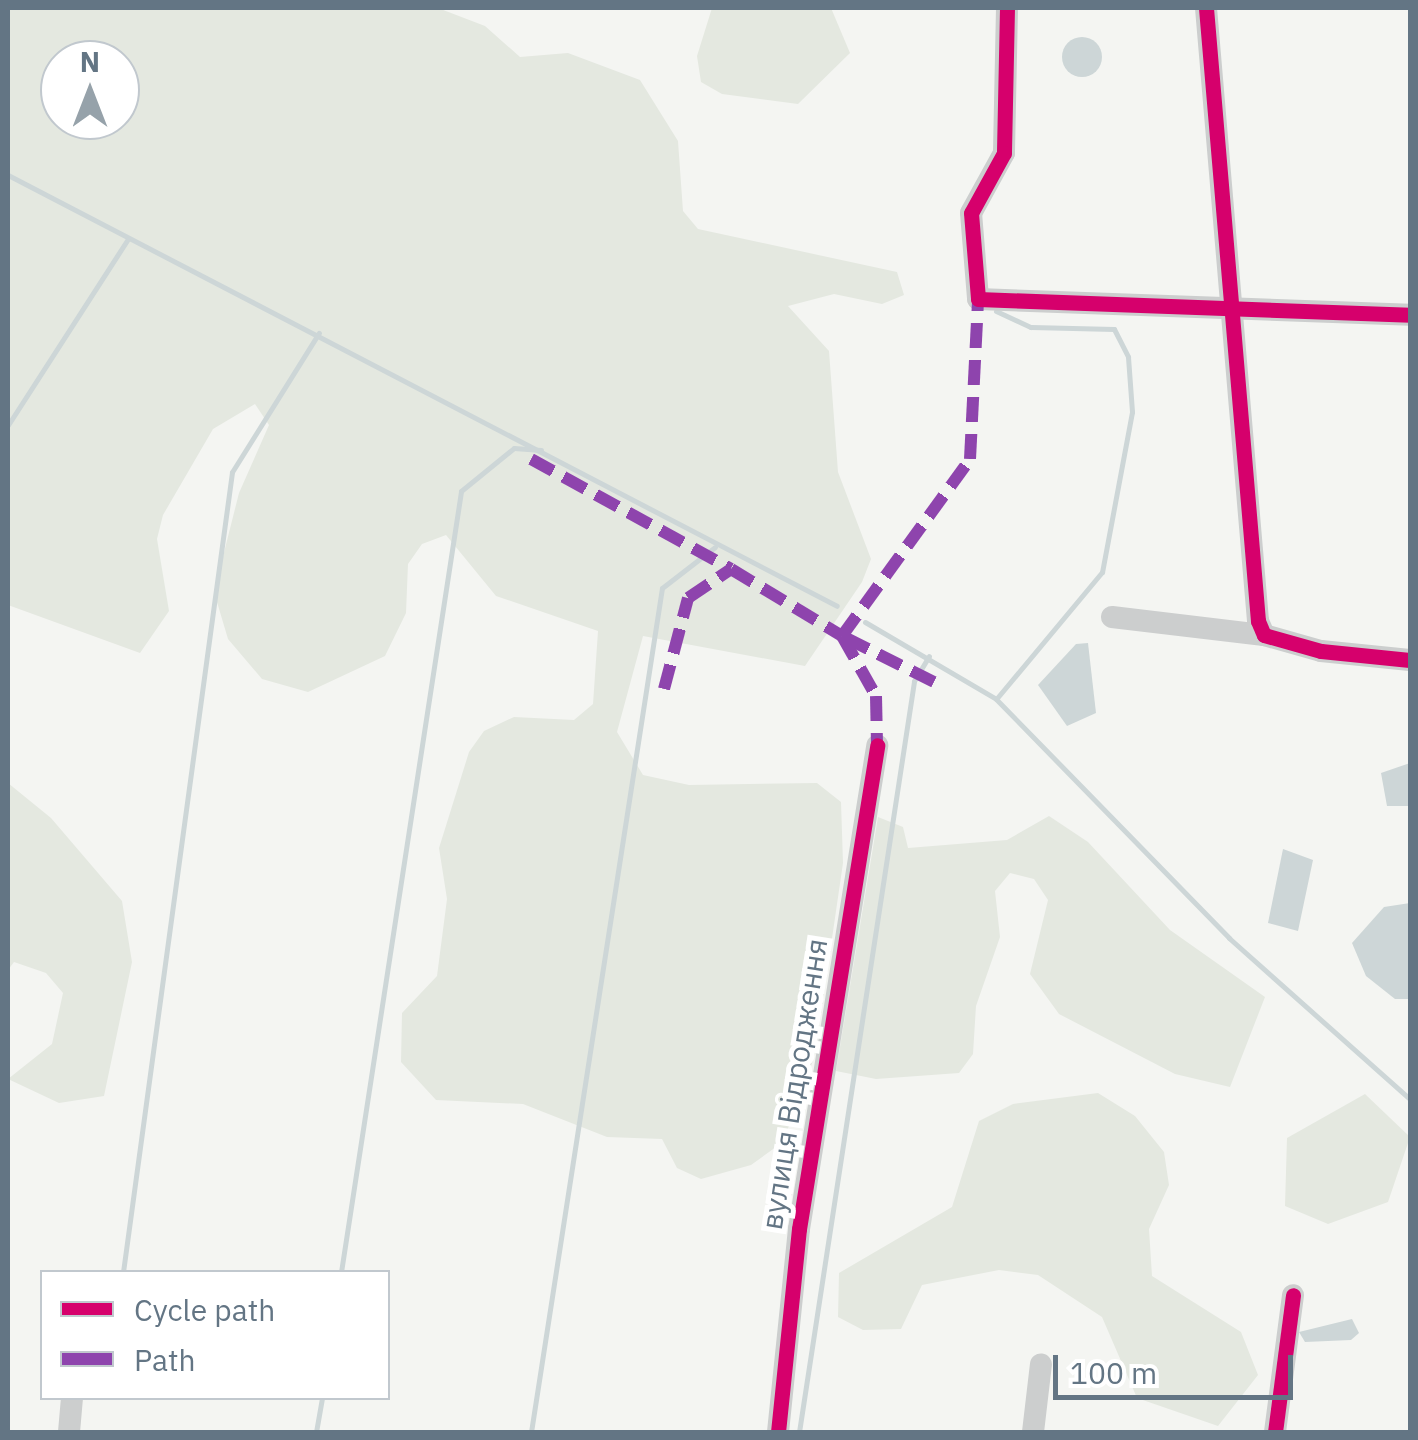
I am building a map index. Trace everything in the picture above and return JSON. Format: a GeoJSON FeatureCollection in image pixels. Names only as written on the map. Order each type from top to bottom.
{"type":"FeatureCollection","features":[{"type":"Feature","properties":{"kind":"street"},"geometry":{"type":"LineString","coordinates":[[1007,8],[1004,153],[971,213],[978,300],[1410,315]]}},
{"type":"Feature","properties":{"kind":"street"},"geometry":{"type":"LineString","coordinates":[[1206,8],[1239,309],[1264,635]]}},
{"type":"Feature","properties":{"kind":"street"},"geometry":{"type":"LineString","coordinates":[[1112,618],[1264,635],[1410,660]]}},
{"type":"Feature","properties":{"kind":"street","name":"вулиця Відродження"},"geometry":{"type":"LineString","coordinates":[[778,1432],[800,1229],[877,745]]}},
{"type":"Feature","properties":{"kind":"street"},"geometry":{"type":"LineString","coordinates":[[1274,1432],[1294,1295]]}},
{"type":"Feature","properties":{"kind":"street"},"geometry":{"type":"LineString","coordinates":[[1033,1432],[1040,1364]]}},
{"type":"Feature","properties":{"kind":"street"},"geometry":{"type":"LineString","coordinates":[[69,1432],[72,1400]]}},
{"type":"Feature","properties":{"kind":"shaded area"},"geometry":{"type":"Polygon","coordinates":[[[8,8],[438,8],[485,26],[520,57],[568,53],[640,80],[678,141],[683,211],[698,229],[897,272],[904,295],[882,304],[834,294],[788,306],[829,351],[838,472],[871,559],[862,582],[805,666],[643,636],[617,732],[643,775],[689,785],[817,783],[841,802],[843,863],[815,1055],[783,1142],[751,1165],[701,1179],[677,1168],[662,1139],[607,1137],[523,1104],[436,1100],[401,1062],[402,1013],[437,976],[447,899],[439,848],[469,752],[484,731],[514,717],[574,720],[593,704],[598,631],[496,596],[446,535],[422,544],[408,564],[406,613],[385,656],[308,692],[262,679],[228,639],[214,592],[239,493],[269,425],[255,404],[213,429],[163,515],[157,539],[169,611],[140,653],[8,605],[8,8]]]}},
{"type":"Feature","properties":{"kind":"shaded area"},"geometry":{"type":"Polygon","coordinates":[[[712,8],[831,8],[850,53],[798,104],[722,94],[701,82],[697,56],[712,8]]]}},
{"type":"Feature","properties":{"kind":"shaded area"},"geometry":{"type":"Polygon","coordinates":[[[1082,37],[1096,43],[1102,57],[1096,71],[1082,77],[1068,71],[1062,57],[1068,43],[1082,37]]]}},
{"type":"Feature","properties":{"kind":"shaded area"},"geometry":{"type":"Polygon","coordinates":[[[1088,643],[1096,713],[1067,726],[1038,685],[1076,644],[1088,643]]]}},
{"type":"Feature","properties":{"kind":"shaded area"},"geometry":{"type":"Polygon","coordinates":[[[1410,763],[1410,806],[1387,806],[1381,773],[1410,763]]]}},
{"type":"Feature","properties":{"kind":"shaded area"},"geometry":{"type":"Polygon","coordinates":[[[8,783],[51,818],[122,901],[132,962],[104,1096],[59,1103],[8,1079],[52,1044],[63,993],[46,973],[14,962],[8,970],[8,783]]]}},
{"type":"Feature","properties":{"kind":"shaded area"},"geometry":{"type":"Polygon","coordinates":[[[1049,816],[1088,842],[1170,930],[1265,997],[1230,1087],[1175,1074],[1059,1014],[1030,974],[1048,900],[1034,879],[1010,873],[995,891],[1000,937],[976,1006],[973,1054],[959,1073],[876,1079],[836,1071],[878,817],[903,827],[908,848],[1007,840],[1049,816]]]}},
{"type":"Feature","properties":{"kind":"shaded area"},"geometry":{"type":"Polygon","coordinates":[[[1283,849],[1313,860],[1298,931],[1268,923],[1283,849]]]}},
{"type":"Feature","properties":{"kind":"shaded area"},"geometry":{"type":"Polygon","coordinates":[[[1410,903],[1410,999],[1395,999],[1366,976],[1352,943],[1384,907],[1410,903]]]}},
{"type":"Feature","properties":{"kind":"shaded area"},"geometry":{"type":"Polygon","coordinates":[[[1098,1093],[1135,1116],[1164,1152],[1169,1185],[1149,1229],[1152,1276],[1241,1332],[1258,1375],[1218,1426],[1137,1398],[1102,1317],[1038,1275],[999,1270],[922,1285],[901,1329],[863,1330],[838,1317],[839,1273],[952,1207],[979,1121],[1013,1104],[1098,1093]]]}},
{"type":"Feature","properties":{"kind":"shaded area"},"geometry":{"type":"Polygon","coordinates":[[[1365,1094],[1410,1137],[1388,1202],[1328,1224],[1285,1206],[1287,1138],[1365,1094]]]}},
{"type":"Feature","properties":{"kind":"shaded area"},"geometry":{"type":"Polygon","coordinates":[[[1352,1319],[1359,1333],[1351,1340],[1305,1342],[1299,1332],[1352,1319]]]}},
{"type":"Feature","properties":{"kind":"waterway"},"geometry":{"type":"LineString","coordinates":[[8,175],[837,606]]}},
{"type":"Feature","properties":{"kind":"waterway"},"geometry":{"type":"LineString","coordinates":[[8,425],[128,239]]}},
{"type":"Feature","properties":{"kind":"waterway"},"geometry":{"type":"LineString","coordinates":[[996,311],[1031,327],[1114,329],[1128,357],[1132,412],[1102,572],[996,699]]}},
{"type":"Feature","properties":{"kind":"waterway"},"geometry":{"type":"LineString","coordinates":[[123,1270],[232,472],[319,333]]}},
{"type":"Feature","properties":{"kind":"waterway"},"geometry":{"type":"LineString","coordinates":[[341,1270],[461,491],[514,448],[541,450]]}},
{"type":"Feature","properties":{"kind":"waterway"},"geometry":{"type":"LineString","coordinates":[[531,1432],[662,588],[715,547]]}},
{"type":"Feature","properties":{"kind":"waterway"},"geometry":{"type":"LineString","coordinates":[[865,622],[996,699],[1229,938],[1410,1099]]}},
{"type":"Feature","properties":{"kind":"waterway"},"geometry":{"type":"LineString","coordinates":[[799,1432],[914,681],[929,656]]}},
{"type":"Feature","properties":{"kind":"waterway"},"geometry":{"type":"LineString","coordinates":[[316,1432],[322,1400]]}},
{"type":"Feature","properties":{"kind":"marked path"},"geometry":{"type":"LineString","coordinates":[[934,682],[842,636],[970,459],[978,299]]}},
{"type":"Feature","properties":{"kind":"marked path"},"geometry":{"type":"LineString","coordinates":[[531,459],[731,569]]}},
{"type":"Feature","properties":{"kind":"marked path"},"geometry":{"type":"LineString","coordinates":[[664,689],[688,598],[731,569],[842,636],[876,696],[877,745]]}},
{"type":"Feature","properties":{"kind":"cycle path"},"geometry":{"type":"LineString","coordinates":[[1007,8],[1004,153],[971,213],[978,299],[1410,315]]}},
{"type":"Feature","properties":{"kind":"cycle path"},"geometry":{"type":"LineString","coordinates":[[1206,8],[1258,621],[1264,635],[1321,651],[1410,660]]}},
{"type":"Feature","properties":{"kind":"cycle path"},"geometry":{"type":"LineString","coordinates":[[778,1432],[799,1229],[877,745]]}},
{"type":"Feature","properties":{"kind":"cycle path"},"geometry":{"type":"LineString","coordinates":[[1275,1432],[1293,1295]]}}]}
